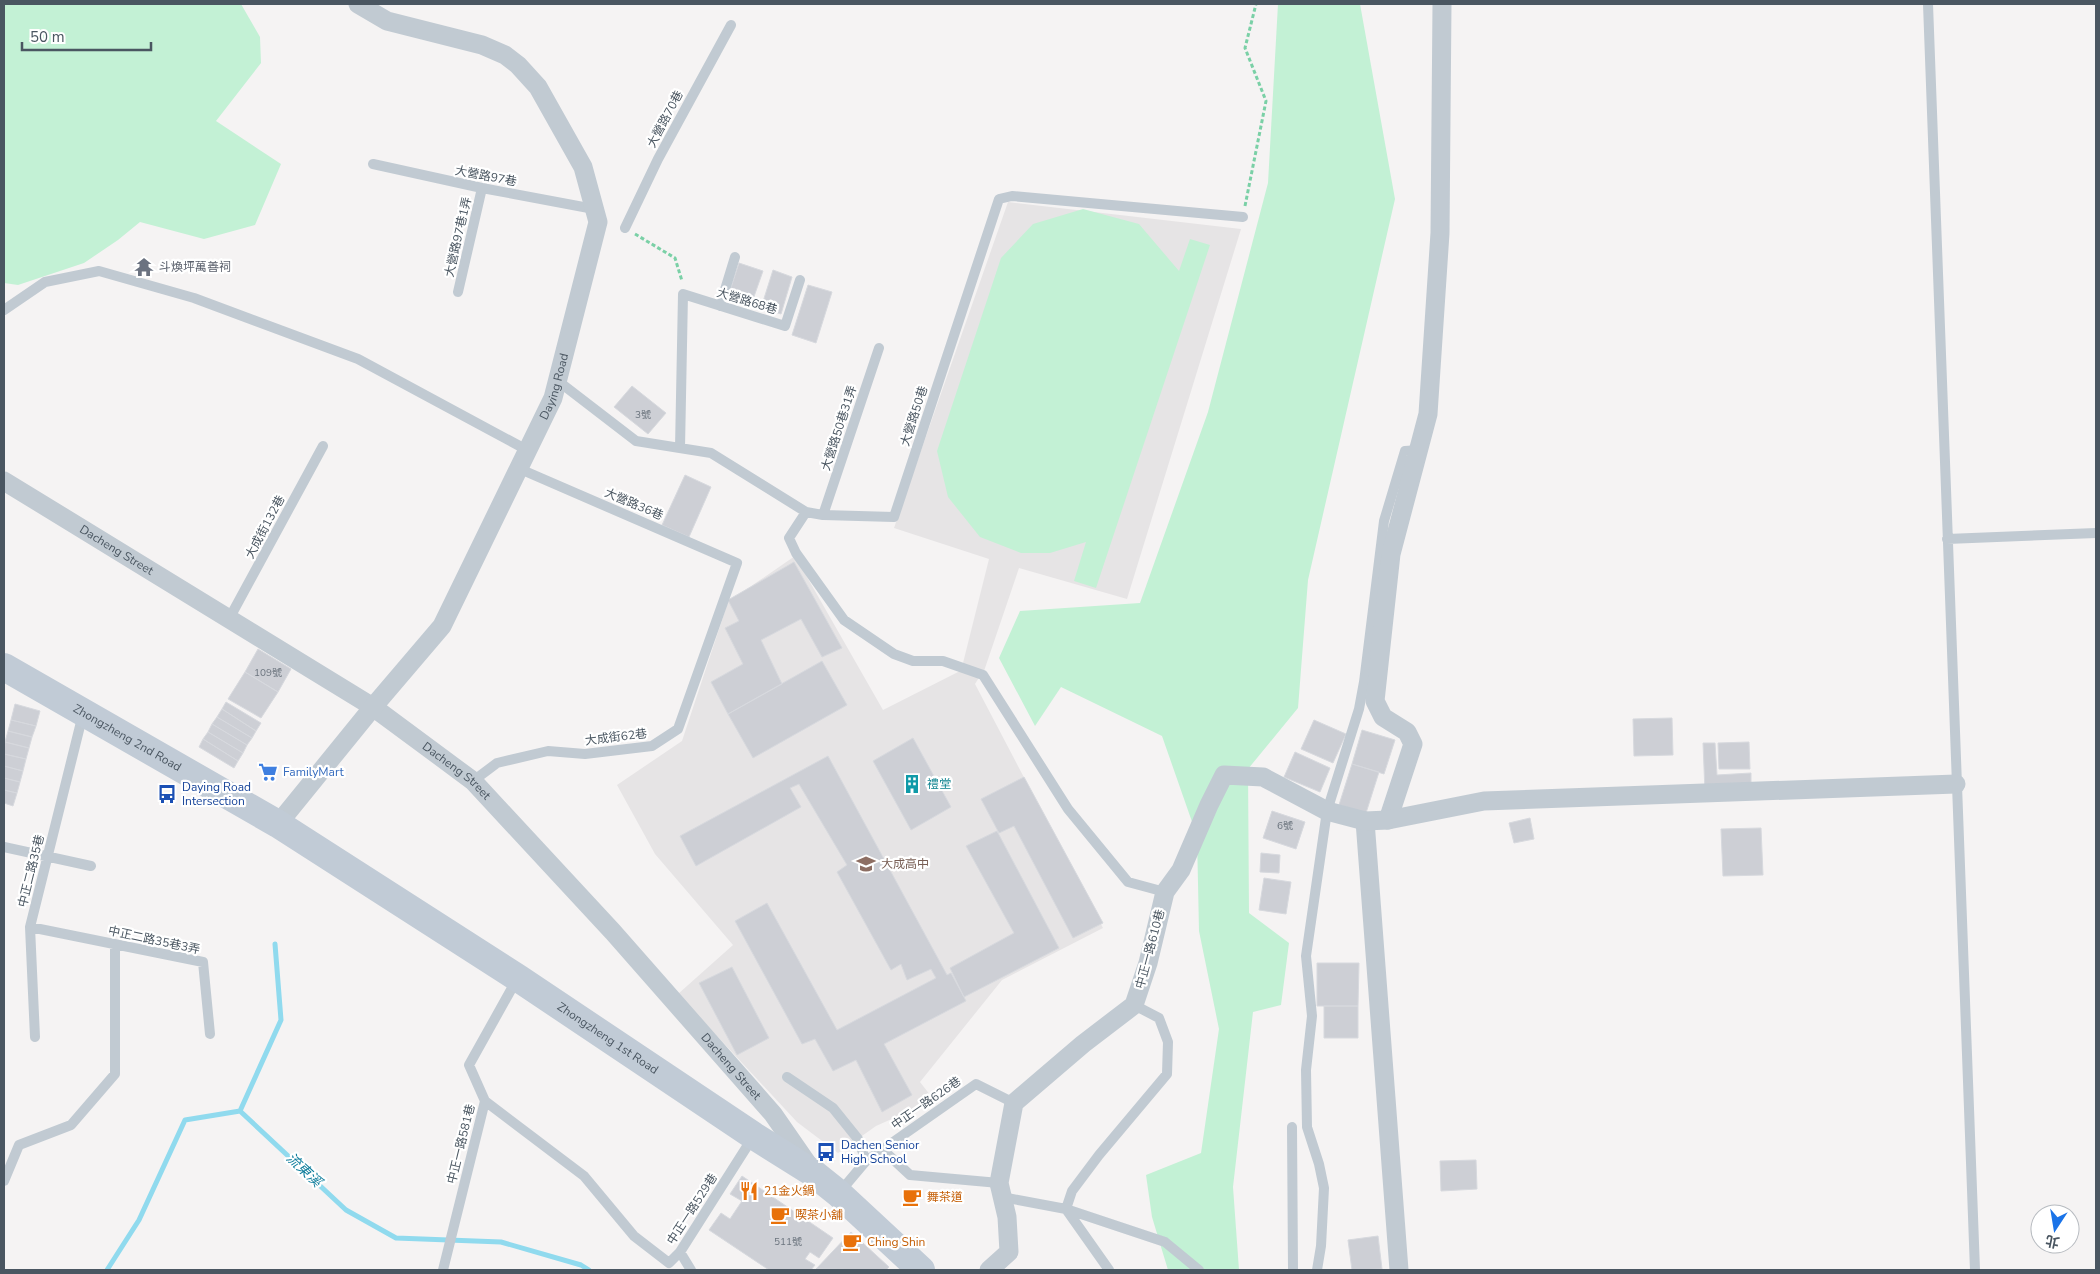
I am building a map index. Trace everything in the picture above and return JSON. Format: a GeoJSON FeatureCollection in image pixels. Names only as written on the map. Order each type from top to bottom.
{"type":"FeatureCollection","features":[{"type":"Feature","properties":{"kind":"main road","name":"Zhongzheng 2nd Road"},"geometry":{"type":"LineString","coordinates":[[4,667],[278,824]]}},
{"type":"Feature","properties":{"kind":"main road","name":"Zhongzheng 1st Road"},"geometry":{"type":"LineString","coordinates":[[278,824],[518,978],[754,1136],[813,1173],[838,1193],[921,1270]]}},
{"type":"Feature","properties":{"kind":"street","name":"Daying Road"},"geometry":{"type":"LineString","coordinates":[[278,824],[442,626],[553,398],[598,222],[584,167],[538,87],[518,65],[505,55],[482,45],[387,21],[358,4]]}},
{"type":"Feature","properties":{"kind":"street"},"geometry":{"type":"LineString","coordinates":[[1388,820],[1413,744],[1407,732],[1383,717],[1376,701],[1392,554],[1428,414],[1440,233],[1442,4]]}},
{"type":"Feature","properties":{"kind":"street","name":"Dacheng Street"},"geometry":{"type":"LineString","coordinates":[[4,481],[373,707],[473,781],[613,932],[773,1114],[813,1173]]}},
{"type":"Feature","properties":{"kind":"street","name":"中正一路610巷"},"geometry":{"type":"LineString","coordinates":[[1014,1103],[1083,1044],[1134,1005],[1148,963],[1165,892],[1181,870],[1224,775],[1263,778],[1327,811]]}},
{"type":"Feature","properties":{"kind":"street"},"geometry":{"type":"LineString","coordinates":[[1327,811],[1365,821],[1388,820],[1484,801],[1956,784]]}},
{"type":"Feature","properties":{"kind":"street"},"geometry":{"type":"LineString","coordinates":[[1365,821],[1399,1270]]}},
{"type":"Feature","properties":{"kind":"street"},"geometry":{"type":"LineString","coordinates":[[989,1270],[1009,1252],[1007,1217],[1001,1190],[1014,1103]]}},
{"type":"Feature","properties":{"kind":"lane"},"geometry":{"type":"LineString","coordinates":[[1928,4],[1946,539],[1975,1270]]}},
{"type":"Feature","properties":{"kind":"lane","name":"大營路70巷"},"geometry":{"type":"LineString","coordinates":[[625,228],[658,159],[731,24]]}},
{"type":"Feature","properties":{"kind":"lane","name":"大營路97巷"},"geometry":{"type":"LineString","coordinates":[[373,164],[482,188],[594,209]]}},
{"type":"Feature","properties":{"kind":"lane","name":"大營路97巷1弄"},"geometry":{"type":"LineString","coordinates":[[458,292],[482,188]]}},
{"type":"Feature","properties":{"kind":"lane","name":"大營路50巷"},"geometry":{"type":"LineString","coordinates":[[558,381],[636,441],[711,453],[806,512],[824,515],[894,517],[999,199],[1012,196],[1243,217]]}},
{"type":"Feature","properties":{"kind":"lane"},"geometry":{"type":"LineString","coordinates":[[720,306],[735,256]]}},
{"type":"Feature","properties":{"kind":"lane"},"geometry":{"type":"LineString","coordinates":[[4,310],[45,282],[99,271],[194,298],[358,359],[527,450]]}},
{"type":"Feature","properties":{"kind":"lane","name":"大營路68巷"},"geometry":{"type":"LineString","coordinates":[[683,294],[785,326],[800,280]]}},
{"type":"Feature","properties":{"kind":"lane"},"geometry":{"type":"LineString","coordinates":[[680,448],[683,294]]}},
{"type":"Feature","properties":{"kind":"lane","name":"大營路50巷31弄"},"geometry":{"type":"LineString","coordinates":[[824,515],[879,348]]}},
{"type":"Feature","properties":{"kind":"lane","name":"大成街132巷"},"geometry":{"type":"LineString","coordinates":[[229,619],[322,446]]}},
{"type":"Feature","properties":{"kind":"lane"},"geometry":{"type":"LineString","coordinates":[[1317,1270],[1321,1246],[1324,1188],[1319,1164],[1307,1126],[1306,1070],[1312,1016],[1306,956],[1327,811],[1359,709],[1364,682],[1384,522],[1405,451],[1419,450]]}},
{"type":"Feature","properties":{"kind":"lane","name":"大營路36巷"},"geometry":{"type":"LineString","coordinates":[[520,469],[738,563]]}},
{"type":"Feature","properties":{"kind":"lane"},"geometry":{"type":"LineString","coordinates":[[806,512],[789,538],[796,553],[844,620],[894,654],[913,661],[943,661],[983,676],[1068,809],[1128,882],[1165,892]]}},
{"type":"Feature","properties":{"kind":"lane"},"geometry":{"type":"LineString","coordinates":[[1946,539],[2096,533]]}},
{"type":"Feature","properties":{"kind":"lane","name":"大成街62巷"},"geometry":{"type":"LineString","coordinates":[[473,781],[497,763],[548,751],[585,754],[652,746],[678,729],[738,563]]}},
{"type":"Feature","properties":{"kind":"lane","name":"中正二路35巷"},"geometry":{"type":"LineString","coordinates":[[35,1037],[30,928],[84,714]]}},
{"type":"Feature","properties":{"kind":"lane"},"geometry":{"type":"LineString","coordinates":[[4,847],[90,866]]}},
{"type":"Feature","properties":{"kind":"lane","name":"中正二路35巷3弄"},"geometry":{"type":"LineString","coordinates":[[30,928],[203,962],[210,1034]]}},
{"type":"Feature","properties":{"kind":"lane"},"geometry":{"type":"LineString","coordinates":[[4,1181],[19,1145],[70,1125],[115,1074],[115,944]]}},
{"type":"Feature","properties":{"kind":"lane","name":"中正一路581巷"},"geometry":{"type":"LineString","coordinates":[[443,1270],[485,1101],[469,1065],[518,978]]}},
{"type":"Feature","properties":{"kind":"lane"},"geometry":{"type":"LineString","coordinates":[[1066,1209],[1072,1191],[1099,1155],[1167,1074],[1168,1042],[1159,1018],[1134,1005]]}},
{"type":"Feature","properties":{"kind":"lane"},"geometry":{"type":"LineString","coordinates":[[787,1077],[833,1108],[858,1139],[866,1161]]}},
{"type":"Feature","properties":{"kind":"lane","name":"中正一路626巷"},"geometry":{"type":"LineString","coordinates":[[838,1193],[866,1161],[976,1084],[1014,1103]]}},
{"type":"Feature","properties":{"kind":"lane","name":"中正一路529巷"},"geometry":{"type":"LineString","coordinates":[[485,1101],[584,1176],[634,1236],[669,1263],[680,1252],[754,1136]]}},
{"type":"Feature","properties":{"kind":"lane"},"geometry":{"type":"LineString","coordinates":[[1292,1127],[1293,1270]]}},
{"type":"Feature","properties":{"kind":"lane"},"geometry":{"type":"LineString","coordinates":[[882,1149],[910,1175],[1001,1190],[1066,1209],[1165,1242],[1199,1270]]}},
{"type":"Feature","properties":{"kind":"lane"},"geometry":{"type":"LineString","coordinates":[[1066,1209],[1109,1270]]}},
{"type":"Feature","properties":{"kind":"lane"},"geometry":{"type":"LineString","coordinates":[[680,1252],[691,1270]]}},
{"type":"Feature","properties":{"kind":"path"},"geometry":{"type":"LineString","coordinates":[[1243,217],[1266,101],[1245,48],[1256,4]]}},
{"type":"Feature","properties":{"kind":"path"},"geometry":{"type":"LineString","coordinates":[[625,228],[675,258],[684,287],[683,294]]}},
{"type":"Feature","properties":{"kind":"shaded area"},"geometry":{"type":"Polygon","coordinates":[[[1008,202],[1241,229],[1127,599],[1019,568],[983,674],[962,667],[989,559],[894,528],[1008,202]]]}},
{"type":"Feature","properties":{"kind":"shaded area","name":"大成高中"},"geometry":{"type":"Polygon","coordinates":[[[795,556],[883,710],[962,670],[980,676],[975,684],[1103,928],[1002,980],[920,1082],[934,1100],[876,1126],[838,1153],[797,1122],[678,994],[733,945],[655,854],[617,785],[682,741],[728,602],[795,556]]]}},
{"type":"Feature","properties":{"kind":"green space"},"geometry":{"type":"Polygon","coordinates":[[[4,4],[241,4],[260,37],[261,63],[216,121],[281,164],[255,225],[204,239],[140,222],[118,240],[84,263],[18,285],[4,283],[4,4]]]}},
{"type":"Feature","properties":{"kind":"green space"},"geometry":{"type":"Polygon","coordinates":[[[1278,4],[1360,4],[1395,199],[1308,580],[1298,708],[1248,769],[1249,913],[1289,943],[1281,1005],[1253,1012],[1233,1187],[1239,1270],[1168,1270],[1152,1217],[1146,1175],[1201,1153],[1219,1029],[1199,931],[1197,836],[1162,736],[1061,687],[1035,726],[999,658],[1020,611],[1140,603],[1208,412],[1268,183],[1278,4]]]}},
{"type":"Feature","properties":{"kind":"green space"},"geometry":{"type":"Polygon","coordinates":[[[1083,209],[1139,224],[1179,271],[1190,239],[1210,245],[1096,588],[1074,581],[1086,542],[1050,553],[1021,553],[980,537],[948,497],[937,451],[1001,258],[1033,224],[1083,209]]]}},
{"type":"Feature","properties":{"kind":"building"},"geometry":{"type":"Polygon","coordinates":[[[739,263],[763,271],[751,305],[728,297],[739,263]]]}},
{"type":"Feature","properties":{"kind":"building"},"geometry":{"type":"Polygon","coordinates":[[[773,270],[792,277],[781,314],[761,308],[773,270]]]}},
{"type":"Feature","properties":{"kind":"building"},"geometry":{"type":"Polygon","coordinates":[[[808,285],[832,292],[816,343],[792,335],[808,285]]]}},
{"type":"Feature","properties":{"kind":"building"},"geometry":{"type":"Polygon","coordinates":[[[632,386],[666,413],[648,434],[614,407],[632,386]]]}},
{"type":"Feature","properties":{"kind":"building"},"geometry":{"type":"Polygon","coordinates":[[[685,475],[711,487],[689,537],[662,525],[685,475]]]}},
{"type":"Feature","properties":{"kind":"building"},"geometry":{"type":"Polygon","coordinates":[[[794,562],[842,648],[822,657],[801,619],[761,640],[782,684],[728,714],[711,682],[743,664],[725,628],[739,621],[728,600],[794,562]]]}},
{"type":"Feature","properties":{"kind":"building"},"geometry":{"type":"Polygon","coordinates":[[[258,649],[291,669],[278,692],[245,672],[258,649]]]}},
{"type":"Feature","properties":{"kind":"building"},"geometry":{"type":"Polygon","coordinates":[[[822,661],[847,705],[753,758],[728,714],[822,661]]]}},
{"type":"Feature","properties":{"kind":"building"},"geometry":{"type":"Polygon","coordinates":[[[245,672],[278,692],[261,718],[228,699],[245,672]]]}},
{"type":"Feature","properties":{"kind":"building"},"geometry":{"type":"Polygon","coordinates":[[[226,702],[261,723],[256,731],[222,709],[226,702]]]}},
{"type":"Feature","properties":{"kind":"building"},"geometry":{"type":"Polygon","coordinates":[[[15,704],[40,711],[36,726],[11,720],[15,704]]]}},
{"type":"Feature","properties":{"kind":"building"},"geometry":{"type":"Polygon","coordinates":[[[222,709],[256,731],[252,738],[217,717],[222,709]]]}},
{"type":"Feature","properties":{"kind":"building"},"geometry":{"type":"Polygon","coordinates":[[[217,717],[252,738],[247,745],[212,724],[217,717]]]}},
{"type":"Feature","properties":{"kind":"building"},"geometry":{"type":"Polygon","coordinates":[[[1672,718],[1673,755],[1634,756],[1633,719],[1672,718]]]}},
{"type":"Feature","properties":{"kind":"building"},"geometry":{"type":"Polygon","coordinates":[[[11,720],[36,726],[32,737],[8,731],[11,720]]]}},
{"type":"Feature","properties":{"kind":"building"},"geometry":{"type":"Polygon","coordinates":[[[1314,720],[1346,734],[1333,763],[1301,749],[1314,720]]]}},
{"type":"Feature","properties":{"kind":"building"},"geometry":{"type":"Polygon","coordinates":[[[212,724],[247,745],[243,753],[208,732],[212,724]]]}},
{"type":"Feature","properties":{"kind":"building"},"geometry":{"type":"Polygon","coordinates":[[[1362,730],[1395,740],[1384,774],[1352,764],[1362,730]]]}},
{"type":"Feature","properties":{"kind":"building"},"geometry":{"type":"Polygon","coordinates":[[[8,731],[32,737],[29,748],[5,742],[8,731]]]}},
{"type":"Feature","properties":{"kind":"building"},"geometry":{"type":"Polygon","coordinates":[[[208,732],[243,753],[238,761],[203,739],[208,732]]]}},
{"type":"Feature","properties":{"kind":"building","name":"禮堂"},"geometry":{"type":"Polygon","coordinates":[[[913,738],[951,807],[911,830],[873,761],[913,738]]]}},
{"type":"Feature","properties":{"kind":"building"},"geometry":{"type":"Polygon","coordinates":[[[203,739],[238,761],[234,768],[199,747],[203,739]]]}},
{"type":"Feature","properties":{"kind":"building"},"geometry":{"type":"Polygon","coordinates":[[[5,742],[29,748],[26,759],[4,754],[5,742]]]}},
{"type":"Feature","properties":{"kind":"building"},"geometry":{"type":"Polygon","coordinates":[[[1749,742],[1750,769],[1719,769],[1718,743],[1749,742]]]}},
{"type":"Feature","properties":{"kind":"building"},"geometry":{"type":"Polygon","coordinates":[[[1703,743],[1715,743],[1717,775],[1751,773],[1751,790],[1705,792],[1703,743]]]}},
{"type":"Feature","properties":{"kind":"building"},"geometry":{"type":"Polygon","coordinates":[[[1295,752],[1330,768],[1320,792],[1284,777],[1295,752]]]}},
{"type":"Feature","properties":{"kind":"building"},"geometry":{"type":"Polygon","coordinates":[[[4,754],[26,759],[23,771],[4,766],[4,754]]]}},
{"type":"Feature","properties":{"kind":"building"},"geometry":{"type":"Polygon","coordinates":[[[828,756],[947,975],[951,973],[966,1001],[884,1044],[912,1095],[882,1112],[856,1060],[833,1071],[815,1039],[802,1044],[735,921],[767,903],[837,1030],[936,978],[931,969],[907,980],[901,964],[891,970],[837,872],[847,865],[799,784],[790,788],[801,807],[696,866],[680,836],[828,756]]]}},
{"type":"Feature","properties":{"kind":"building"},"geometry":{"type":"Polygon","coordinates":[[[1352,764],[1379,772],[1366,813],[1339,805],[1352,764]]]}},
{"type":"Feature","properties":{"kind":"building"},"geometry":{"type":"Polygon","coordinates":[[[4,766],[23,771],[20,782],[4,778],[4,766]]]}},
{"type":"Feature","properties":{"kind":"building"},"geometry":{"type":"Polygon","coordinates":[[[1024,777],[1103,923],[1073,938],[1014,826],[999,833],[981,799],[1024,777]]]}},
{"type":"Feature","properties":{"kind":"building"},"geometry":{"type":"Polygon","coordinates":[[[4,778],[20,782],[17,793],[4,790],[4,778]]]}},
{"type":"Feature","properties":{"kind":"building"},"geometry":{"type":"Polygon","coordinates":[[[4,790],[17,793],[13,806],[4,803],[4,790]]]}},
{"type":"Feature","properties":{"kind":"building"},"geometry":{"type":"Polygon","coordinates":[[[1272,811],[1305,822],[1296,849],[1263,838],[1272,811]]]}},
{"type":"Feature","properties":{"kind":"building"},"geometry":{"type":"Polygon","coordinates":[[[1530,818],[1534,839],[1514,843],[1509,823],[1530,818]]]}},
{"type":"Feature","properties":{"kind":"building"},"geometry":{"type":"Polygon","coordinates":[[[1761,828],[1763,875],[1723,876],[1721,829],[1761,828]]]}},
{"type":"Feature","properties":{"kind":"building"},"geometry":{"type":"Polygon","coordinates":[[[997,831],[1059,948],[964,997],[950,968],[1014,933],[966,846],[997,831]]]}},
{"type":"Feature","properties":{"kind":"building"},"geometry":{"type":"Polygon","coordinates":[[[1261,853],[1280,855],[1279,873],[1260,872],[1261,853]]]}},
{"type":"Feature","properties":{"kind":"building"},"geometry":{"type":"Polygon","coordinates":[[[1264,878],[1291,882],[1286,914],[1259,910],[1264,878]]]}},
{"type":"Feature","properties":{"kind":"building"},"geometry":{"type":"Polygon","coordinates":[[[1317,963],[1359,963],[1358,1006],[1317,1006],[1317,963]]]}},
{"type":"Feature","properties":{"kind":"building"},"geometry":{"type":"Polygon","coordinates":[[[732,967],[769,1038],[737,1055],[699,983],[732,967]]]}},
{"type":"Feature","properties":{"kind":"building"},"geometry":{"type":"Polygon","coordinates":[[[1324,1006],[1358,1006],[1358,1038],[1324,1038],[1324,1006]]]}},
{"type":"Feature","properties":{"kind":"building"},"geometry":{"type":"Polygon","coordinates":[[[1476,1160],[1477,1189],[1441,1191],[1440,1161],[1476,1160]]]}},
{"type":"Feature","properties":{"kind":"building"},"geometry":{"type":"Polygon","coordinates":[[[742,1176],[833,1238],[819,1258],[810,1252],[805,1259],[815,1265],[811,1270],[769,1270],[709,1230],[721,1213],[730,1219],[742,1201],[730,1194],[742,1176]]]}},
{"type":"Feature","properties":{"kind":"building"},"geometry":{"type":"Polygon","coordinates":[[[851,1232],[889,1267],[886,1270],[816,1269],[851,1232]]]}},
{"type":"Feature","properties":{"kind":"building"},"geometry":{"type":"Polygon","coordinates":[[[1378,1236],[1382,1269],[1352,1270],[1348,1240],[1378,1236]]]}},
{"type":"Feature","properties":{"kind":"waterway"},"geometry":{"type":"LineString","coordinates":[[240,1111],[281,1020],[275,944]]}},
{"type":"Feature","properties":{"kind":"waterway","name":"流東溪"},"geometry":{"type":"LineString","coordinates":[[107,1270],[139,1220],[185,1120],[240,1111],[346,1210],[396,1238],[501,1242],[581,1265],[589,1270]]}},
{"type":"Feature","properties":{"kind":"place","name":"斗煥坪萬善祠"},"geometry":{"type":"Point","coordinates":[144,267]}},
{"type":"Feature","properties":{"kind":"place","name":"FamilyMart"},"geometry":{"type":"Point","coordinates":[268,772]}},
{"type":"Feature","properties":{"kind":"place","name":"禮堂"},"geometry":{"type":"Point","coordinates":[912,784]}},
{"type":"Feature","properties":{"kind":"place","name":"Daying Road Intersection"},"geometry":{"type":"Point","coordinates":[167,794]}},
{"type":"Feature","properties":{"kind":"place","name":"大成高中"},"geometry":{"type":"Point","coordinates":[866,864]}},
{"type":"Feature","properties":{"kind":"place","name":"Dachen Senior High School"},"geometry":{"type":"Point","coordinates":[826,1152]}},
{"type":"Feature","properties":{"kind":"place","name":"21金火鍋"},"geometry":{"type":"Point","coordinates":[749,1191]}},
{"type":"Feature","properties":{"kind":"place","name":"舞茶道"},"geometry":{"type":"Point","coordinates":[912,1197]}},
{"type":"Feature","properties":{"kind":"place","name":"喫茶小舖"},"geometry":{"type":"Point","coordinates":[780,1215]}},
{"type":"Feature","properties":{"kind":"place","name":"Ching Shin"},"geometry":{"type":"Point","coordinates":[852,1242]}}]}
